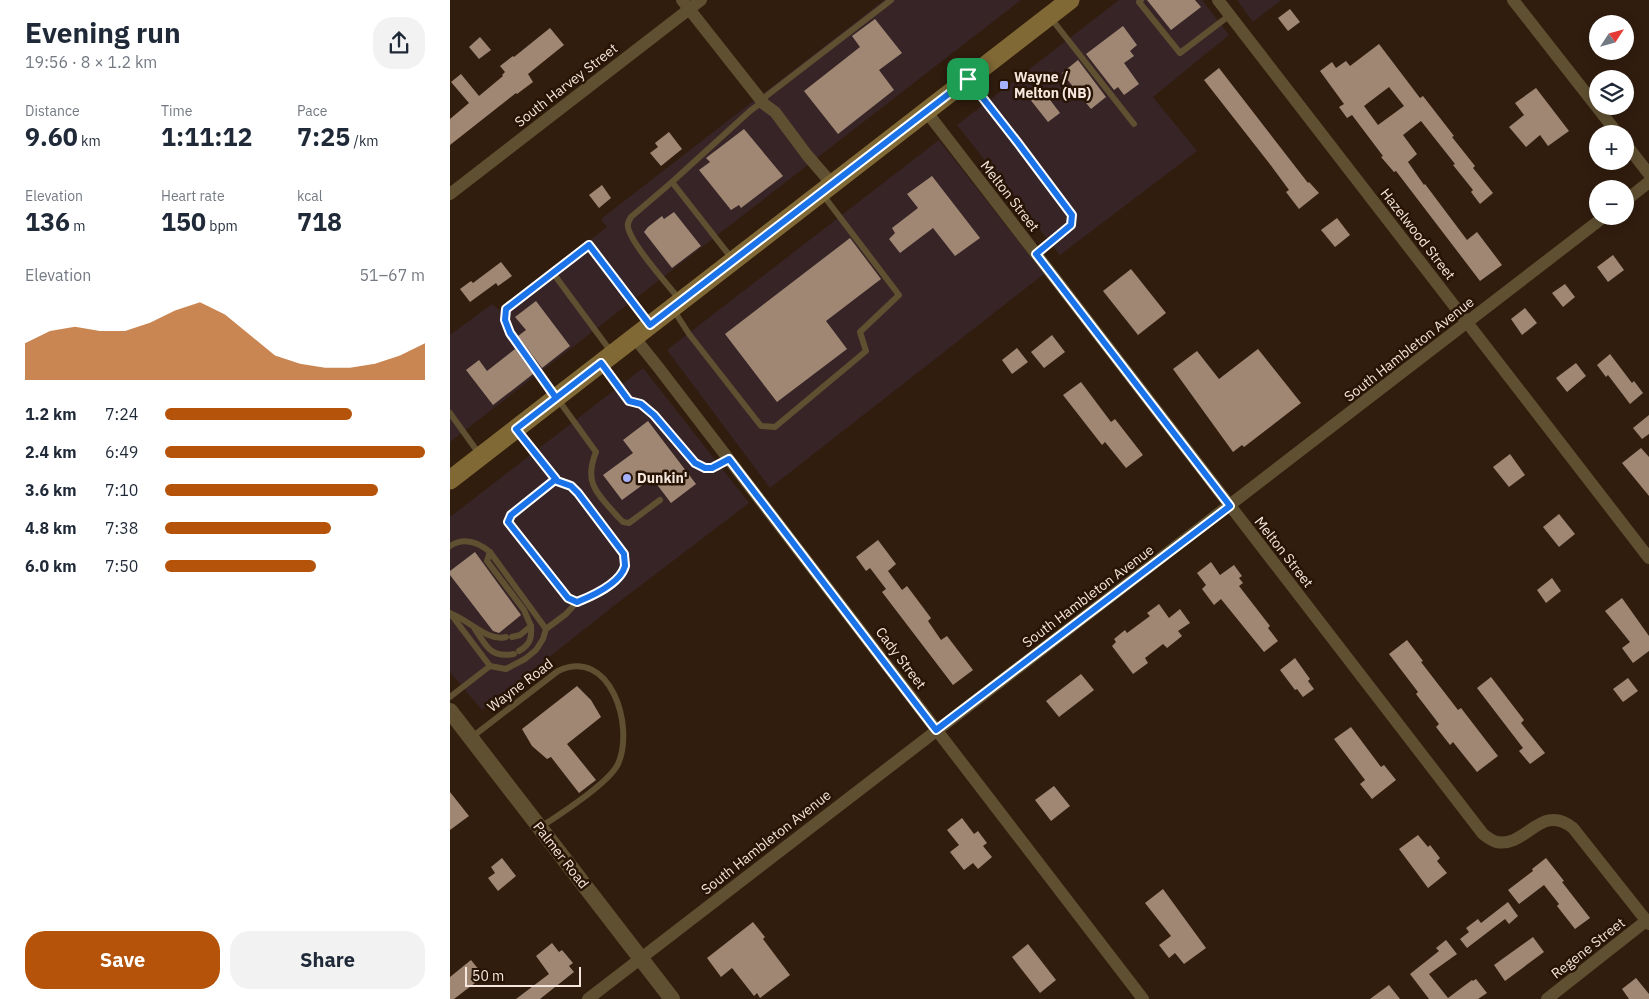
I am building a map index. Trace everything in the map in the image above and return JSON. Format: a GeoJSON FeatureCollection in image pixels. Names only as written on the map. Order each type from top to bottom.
{"type":"FeatureCollection","features":[{"type":"Feature","properties":{"kind":"main road"},"geometry":{"type":"LineString","coordinates":[[450,480],[1070,0]]}},
{"type":"Feature","properties":{"kind":"street","name":"South Harvey Street"},"geometry":{"type":"LineString","coordinates":[[450,194],[686,4],[701,0]]}},
{"type":"Feature","properties":{"kind":"street","name":"Hazelwood Street"},"geometry":{"type":"LineString","coordinates":[[1218,0],[1649,558]]}},
{"type":"Feature","properties":{"kind":"street"},"geometry":{"type":"LineString","coordinates":[[1513,0],[1611,125]]}},
{"type":"Feature","properties":{"kind":"street"},"geometry":{"type":"LineString","coordinates":[[686,4],[762,101],[775,112],[807,155],[826,188]]}},
{"type":"Feature","properties":{"kind":"street","name":"Melton Street"},"geometry":{"type":"LineString","coordinates":[[926,111],[1483,834],[1495,842],[1506,842],[1519,838],[1545,821],[1559,820],[1566,822],[1573,828],[1648,923]]}},
{"type":"Feature","properties":{"kind":"street"},"geometry":{"type":"LineString","coordinates":[[1634,155],[1649,174]]}},
{"type":"Feature","properties":{"kind":"street"},"geometry":{"type":"LineString","coordinates":[[1634,194],[1649,182]]}},
{"type":"Feature","properties":{"kind":"street","name":"South Hambleton Avenue"},"geometry":{"type":"LineString","coordinates":[[588,999],[1593,225]]}},
{"type":"Feature","properties":{"kind":"street","name":"Cady Street"},"geometry":{"type":"LineString","coordinates":[[634,337],[1143,999]]}},
{"type":"Feature","properties":{"kind":"street","name":"Palmer Road"},"geometry":{"type":"LineString","coordinates":[[450,711],[672,999]]}},
{"type":"Feature","properties":{"kind":"street","name":"Regene Street"},"geometry":{"type":"LineString","coordinates":[[1547,999],[1648,923]]}},
{"type":"Feature","properties":{"kind":"lane"},"geometry":{"type":"LineString","coordinates":[[826,188],[899,295],[860,332],[866,351],[775,427],[761,426],[689,334],[676,305],[634,242],[627,226],[631,217],[750,111],[890,0]]}},
{"type":"Feature","properties":{"kind":"lane"},"geometry":{"type":"LineString","coordinates":[[1141,0],[1139,2],[1180,53],[1230,15]]}},
{"type":"Feature","properties":{"kind":"lane"},"geometry":{"type":"LineString","coordinates":[[1049,16],[1134,124]]}},
{"type":"Feature","properties":{"kind":"lane"},"geometry":{"type":"LineString","coordinates":[[968,79],[1072,215],[1071,225],[1036,254]]}},
{"type":"Feature","properties":{"kind":"lane"},"geometry":{"type":"LineString","coordinates":[[672,182],[733,261]]}},
{"type":"Feature","properties":{"kind":"lane"},"geometry":{"type":"LineString","coordinates":[[650,325],[589,245],[506,309],[505,320],[510,333],[596,452],[590,465],[592,484],[618,517],[623,522],[629,523],[660,500]]}},
{"type":"Feature","properties":{"kind":"lane"},"geometry":{"type":"LineString","coordinates":[[553,273],[607,358],[629,401],[641,404],[654,415],[695,463],[705,468],[712,468],[729,459]]}},
{"type":"Feature","properties":{"kind":"lane"},"geometry":{"type":"LineString","coordinates":[[450,413],[481,456]]}},
{"type":"Feature","properties":{"kind":"lane"},"geometry":{"type":"LineString","coordinates":[[450,697],[490,666],[506,668],[516,665],[536,650],[543,639],[546,629],[566,614],[577,602],[607,588],[619,576],[625,566],[624,554],[578,493],[571,486],[556,479],[516,429]]}},
{"type":"Feature","properties":{"kind":"lane"},"geometry":{"type":"LineString","coordinates":[[556,479],[511,515],[508,522],[568,598],[577,602]]}},
{"type":"Feature","properties":{"kind":"lane"},"geometry":{"type":"LineString","coordinates":[[450,546],[455,543],[468,541],[482,545],[490,552],[546,629]]}},
{"type":"Feature","properties":{"kind":"lane"},"geometry":{"type":"LineString","coordinates":[[471,624],[493,653],[503,656],[517,653],[526,647],[532,638],[531,626],[524,610],[487,561],[490,552]]}},
{"type":"Feature","properties":{"kind":"lane"},"geometry":{"type":"LineString","coordinates":[[450,613],[488,636],[499,639],[520,636],[531,626]]}},
{"type":"Feature","properties":{"kind":"lane"},"geometry":{"type":"LineString","coordinates":[[450,613],[490,666]]}},
{"type":"Feature","properties":{"kind":"lane","name":"Wayne Road"},"geometry":{"type":"LineString","coordinates":[[471,738],[558,671],[569,665],[580,665],[591,669],[603,677],[620,707],[623,734],[622,752],[618,765],[609,777],[540,828]]}},
{"type":"Feature","properties":{"kind":"shaded area"},"geometry":{"type":"Polygon","coordinates":[[[884,0],[1021,0],[450,442],[450,335],[492,304],[499,310],[607,227],[601,219],[884,0]]]}},
{"type":"Feature","properties":{"kind":"shaded area"},"geometry":{"type":"Polygon","coordinates":[[[1119,0],[1202,0],[1229,35],[1153,97],[1197,151],[1060,255],[957,125],[1119,0]]]}},
{"type":"Feature","properties":{"kind":"shaded area"},"geometry":{"type":"Polygon","coordinates":[[[1237,0],[1281,0],[1253,22],[1237,0]]]}},
{"type":"Feature","properties":{"kind":"shaded area"},"geometry":{"type":"Polygon","coordinates":[[[939,140],[1044,274],[770,488],[667,350],[939,140]]]}},
{"type":"Feature","properties":{"kind":"shaded area"},"geometry":{"type":"Polygon","coordinates":[[[643,368],[749,503],[482,710],[450,672],[450,517],[643,368]]]}},
{"type":"Feature","properties":{"kind":"building"},"geometry":{"type":"Polygon","coordinates":[[[1147,0],[1195,0],[1201,7],[1171,30],[1147,0]]]}},
{"type":"Feature","properties":{"kind":"building"},"geometry":{"type":"Polygon","coordinates":[[[1290,9],[1300,22],[1288,31],[1278,18],[1290,9]]]}},
{"type":"Feature","properties":{"kind":"building"},"geometry":{"type":"Polygon","coordinates":[[[875,19],[902,53],[879,70],[894,90],[838,134],[804,91],[860,47],[852,36],[875,19]]]}},
{"type":"Feature","properties":{"kind":"building"},"geometry":{"type":"Polygon","coordinates":[[[1123,26],[1137,45],[1130,51],[1134,56],[1124,63],[1139,84],[1124,95],[1118,87],[1114,90],[1086,54],[1123,26]]]}},
{"type":"Feature","properties":{"kind":"building"},"geometry":{"type":"Polygon","coordinates":[[[550,28],[564,45],[528,74],[533,82],[516,93],[450,145],[450,119],[469,103],[451,82],[461,74],[479,96],[503,76],[505,72],[500,66],[550,28]]]}},
{"type":"Feature","properties":{"kind":"building"},"geometry":{"type":"Polygon","coordinates":[[[480,37],[491,50],[479,59],[469,47],[480,37]]]}},
{"type":"Feature","properties":{"kind":"building"},"geometry":{"type":"Polygon","coordinates":[[[1379,44],[1420,98],[1423,96],[1454,136],[1452,137],[1475,166],[1473,168],[1493,193],[1480,204],[1471,192],[1473,190],[1453,165],[1455,164],[1421,121],[1403,135],[1417,154],[1408,162],[1424,185],[1467,240],[1477,232],[1502,265],[1480,281],[1396,171],[1394,172],[1381,157],[1383,156],[1352,115],[1347,118],[1339,107],[1344,104],[1320,71],[1332,62],[1336,68],[1346,61],[1350,66],[1379,44]],[[1389,87],[1364,106],[1378,125],[1404,106],[1389,87]]]}},
{"type":"Feature","properties":{"kind":"building"},"geometry":{"type":"Polygon","coordinates":[[[1078,60],[1106,97],[1091,109],[1062,73],[1078,60]]]}},
{"type":"Feature","properties":{"kind":"building"},"geometry":{"type":"Polygon","coordinates":[[[1219,68],[1308,183],[1319,193],[1299,209],[1286,192],[1289,190],[1204,80],[1219,68]]]}},
{"type":"Feature","properties":{"kind":"building"},"geometry":{"type":"Polygon","coordinates":[[[1041,88],[1060,113],[1048,122],[1029,98],[1041,88]]]}},
{"type":"Feature","properties":{"kind":"building"},"geometry":{"type":"Polygon","coordinates":[[[1536,88],[1569,131],[1548,146],[1540,135],[1526,147],[1509,127],[1524,115],[1515,103],[1536,88]]]}},
{"type":"Feature","properties":{"kind":"building"},"geometry":{"type":"Polygon","coordinates":[[[744,129],[783,176],[741,208],[739,205],[731,210],[699,170],[710,162],[706,158],[744,129]]]}},
{"type":"Feature","properties":{"kind":"building"},"geometry":{"type":"Polygon","coordinates":[[[669,132],[682,149],[661,166],[650,153],[658,147],[655,143],[669,132]]]}},
{"type":"Feature","properties":{"kind":"building"},"geometry":{"type":"Polygon","coordinates":[[[932,176],[980,238],[955,256],[933,228],[900,253],[889,239],[895,233],[892,228],[918,208],[907,194],[932,176]]]}},
{"type":"Feature","properties":{"kind":"building"},"geometry":{"type":"Polygon","coordinates":[[[602,185],[611,198],[599,208],[589,195],[602,185]]]}},
{"type":"Feature","properties":{"kind":"building"},"geometry":{"type":"Polygon","coordinates":[[[674,212],[701,246],[672,268],[644,232],[662,216],[664,219],[674,212]]]}},
{"type":"Feature","properties":{"kind":"building"},"geometry":{"type":"Polygon","coordinates":[[[1337,218],[1350,235],[1335,247],[1321,230],[1337,218]]]}},
{"type":"Feature","properties":{"kind":"building"},"geometry":{"type":"Polygon","coordinates":[[[850,238],[881,279],[826,321],[847,349],[777,402],[725,334],[850,238]]]}},
{"type":"Feature","properties":{"kind":"building"},"geometry":{"type":"Polygon","coordinates":[[[1613,255],[1624,270],[1608,282],[1597,267],[1613,255]]]}},
{"type":"Feature","properties":{"kind":"building"},"geometry":{"type":"Polygon","coordinates":[[[501,262],[512,276],[498,286],[496,283],[470,302],[460,289],[471,281],[473,283],[501,262]]]}},
{"type":"Feature","properties":{"kind":"building"},"geometry":{"type":"Polygon","coordinates":[[[1131,269],[1166,313],[1138,335],[1103,291],[1131,269]]]}},
{"type":"Feature","properties":{"kind":"building"},"geometry":{"type":"Polygon","coordinates":[[[1565,284],[1575,297],[1563,307],[1552,293],[1565,284]]]}},
{"type":"Feature","properties":{"kind":"building"},"geometry":{"type":"Polygon","coordinates":[[[536,301],[570,346],[542,368],[518,336],[526,330],[515,317],[536,301]]]}},
{"type":"Feature","properties":{"kind":"building"},"geometry":{"type":"Polygon","coordinates":[[[1525,308],[1537,323],[1522,335],[1511,319],[1525,308]]]}},
{"type":"Feature","properties":{"kind":"building"},"geometry":{"type":"Polygon","coordinates":[[[1052,335],[1065,352],[1044,368],[1031,352],[1052,335]]]}},
{"type":"Feature","properties":{"kind":"building"},"geometry":{"type":"Polygon","coordinates":[[[1017,348],[1028,362],[1012,374],[1002,360],[1017,348]]]}},
{"type":"Feature","properties":{"kind":"building"},"geometry":{"type":"Polygon","coordinates":[[[515,349],[533,374],[493,405],[466,370],[479,360],[487,371],[515,349]]]}},
{"type":"Feature","properties":{"kind":"building"},"geometry":{"type":"Polygon","coordinates":[[[1258,349],[1301,403],[1244,447],[1242,445],[1233,452],[1173,369],[1197,351],[1219,379],[1258,349]]]}},
{"type":"Feature","properties":{"kind":"building"},"geometry":{"type":"Polygon","coordinates":[[[1610,354],[1632,383],[1634,381],[1643,393],[1630,404],[1608,375],[1606,377],[1597,365],[1610,354]]]}},
{"type":"Feature","properties":{"kind":"building"},"geometry":{"type":"Polygon","coordinates":[[[1576,363],[1586,376],[1567,392],[1556,378],[1576,363]]]}},
{"type":"Feature","properties":{"kind":"building"},"geometry":{"type":"Polygon","coordinates":[[[1081,382],[1111,422],[1115,419],[1143,455],[1126,468],[1105,442],[1102,445],[1063,395],[1081,382]]]}},
{"type":"Feature","properties":{"kind":"building"},"geometry":{"type":"Polygon","coordinates":[[[1649,415],[1649,434],[1642,439],[1633,428],[1649,415]]]}},
{"type":"Feature","properties":{"kind":"building"},"geometry":{"type":"Polygon","coordinates":[[[648,421],[696,484],[671,503],[652,478],[622,500],[603,475],[633,453],[623,440],[648,421]]]}},
{"type":"Feature","properties":{"kind":"building"},"geometry":{"type":"Polygon","coordinates":[[[1641,448],[1649,457],[1649,496],[1622,463],[1641,448]]]}},
{"type":"Feature","properties":{"kind":"building"},"geometry":{"type":"Polygon","coordinates":[[[1510,454],[1525,475],[1509,487],[1493,467],[1510,454]]]}},
{"type":"Feature","properties":{"kind":"building"},"geometry":{"type":"Polygon","coordinates":[[[1559,514],[1575,534],[1559,547],[1543,527],[1559,514]]]}},
{"type":"Feature","properties":{"kind":"building"},"geometry":{"type":"Polygon","coordinates":[[[878,540],[896,564],[888,571],[902,590],[907,586],[931,618],[928,621],[941,640],[947,636],[973,670],[953,685],[882,592],[886,589],[870,568],[866,571],[856,557],[878,540]]]}},
{"type":"Feature","properties":{"kind":"building"},"geometry":{"type":"Polygon","coordinates":[[[475,552],[521,615],[499,633],[493,631],[450,575],[450,571],[475,552]]]}},
{"type":"Feature","properties":{"kind":"building"},"geometry":{"type":"Polygon","coordinates":[[[1211,562],[1220,575],[1234,565],[1242,576],[1239,578],[1243,583],[1239,586],[1270,626],[1268,628],[1278,641],[1264,652],[1221,599],[1214,605],[1202,589],[1206,585],[1197,573],[1211,562]]]}},
{"type":"Feature","properties":{"kind":"building"},"geometry":{"type":"Polygon","coordinates":[[[1552,578],[1561,591],[1546,603],[1537,590],[1552,578]]]}},
{"type":"Feature","properties":{"kind":"building"},"geometry":{"type":"Polygon","coordinates":[[[1622,598],[1649,636],[1649,651],[1633,663],[1622,648],[1630,642],[1605,611],[1622,598]]]}},
{"type":"Feature","properties":{"kind":"building"},"geometry":{"type":"Polygon","coordinates":[[[1159,604],[1169,618],[1180,609],[1190,623],[1178,631],[1182,636],[1167,648],[1163,644],[1145,658],[1148,663],[1133,674],[1112,646],[1116,642],[1114,639],[1125,630],[1127,633],[1150,616],[1147,613],[1159,604]]]}},
{"type":"Feature","properties":{"kind":"building"},"geometry":{"type":"Polygon","coordinates":[[[1407,640],[1423,661],[1421,662],[1458,710],[1461,708],[1498,756],[1477,772],[1453,742],[1450,745],[1436,727],[1439,724],[1416,694],[1418,692],[1389,654],[1407,640]]]}},
{"type":"Feature","properties":{"kind":"building"},"geometry":{"type":"Polygon","coordinates":[[[1295,658],[1310,679],[1308,681],[1314,689],[1303,697],[1297,689],[1295,690],[1280,670],[1295,658]]]}},
{"type":"Feature","properties":{"kind":"building"},"geometry":{"type":"Polygon","coordinates":[[[1081,674],[1094,690],[1059,717],[1046,701],[1081,674]]]}},
{"type":"Feature","properties":{"kind":"building"},"geometry":{"type":"Polygon","coordinates":[[[1491,677],[1524,720],[1521,723],[1545,753],[1530,764],[1519,751],[1523,748],[1477,688],[1491,677]]]}},
{"type":"Feature","properties":{"kind":"building"},"geometry":{"type":"Polygon","coordinates":[[[1628,678],[1638,691],[1623,702],[1613,689],[1628,678]]]}},
{"type":"Feature","properties":{"kind":"building"},"geometry":{"type":"Polygon","coordinates":[[[577,686],[591,700],[601,717],[567,744],[596,780],[579,793],[551,757],[547,759],[532,746],[522,729],[577,686]]]}},
{"type":"Feature","properties":{"kind":"building"},"geometry":{"type":"Polygon","coordinates":[[[1351,727],[1381,767],[1384,765],[1396,780],[1372,799],[1360,784],[1365,780],[1334,739],[1351,727]]]}},
{"type":"Feature","properties":{"kind":"building"},"geometry":{"type":"Polygon","coordinates":[[[1054,786],[1070,806],[1051,821],[1035,800],[1054,786]]]}},
{"type":"Feature","properties":{"kind":"building"},"geometry":{"type":"Polygon","coordinates":[[[450,792],[469,816],[450,830],[450,792]]]}},
{"type":"Feature","properties":{"kind":"building"},"geometry":{"type":"Polygon","coordinates":[[[962,818],[974,834],[978,831],[987,843],[983,846],[992,857],[978,869],[973,863],[964,870],[950,852],[959,845],[947,830],[962,818]]]}},
{"type":"Feature","properties":{"kind":"building"},"geometry":{"type":"Polygon","coordinates":[[[1418,835],[1428,847],[1430,845],[1440,858],[1437,861],[1447,873],[1428,888],[1399,849],[1418,835]]]}},
{"type":"Feature","properties":{"kind":"building"},"geometry":{"type":"Polygon","coordinates":[[[502,858],[516,876],[498,891],[488,878],[495,873],[491,867],[502,858]]]}},
{"type":"Feature","properties":{"kind":"building"},"geometry":{"type":"Polygon","coordinates":[[[1546,858],[1590,918],[1575,929],[1544,885],[1519,904],[1508,890],[1533,871],[1532,869],[1546,858]]]}},
{"type":"Feature","properties":{"kind":"building"},"geometry":{"type":"Polygon","coordinates":[[[1163,889],[1206,948],[1184,964],[1175,953],[1169,958],[1159,945],[1171,936],[1145,903],[1163,889]]]}},
{"type":"Feature","properties":{"kind":"building"},"geometry":{"type":"Polygon","coordinates":[[[1508,902],[1518,916],[1509,924],[1505,919],[1467,948],[1460,939],[1469,932],[1466,928],[1478,919],[1481,923],[1508,902]]]}},
{"type":"Feature","properties":{"kind":"building"},"geometry":{"type":"Polygon","coordinates":[[[753,922],[765,937],[763,939],[790,975],[760,998],[757,993],[754,996],[732,968],[721,977],[707,958],[753,922]]]}},
{"type":"Feature","properties":{"kind":"building"},"geometry":{"type":"Polygon","coordinates":[[[1533,937],[1544,952],[1505,981],[1494,965],[1533,937]]]}},
{"type":"Feature","properties":{"kind":"building"},"geometry":{"type":"Polygon","coordinates":[[[1446,940],[1457,954],[1429,974],[1448,998],[1476,979],[1487,993],[1478,999],[1429,999],[1410,974],[1439,951],[1436,948],[1446,940]]]}},
{"type":"Feature","properties":{"kind":"building"},"geometry":{"type":"Polygon","coordinates":[[[552,943],[559,952],[562,950],[573,963],[569,966],[574,972],[540,999],[516,999],[549,974],[536,956],[552,943]]]}},
{"type":"Feature","properties":{"kind":"building"},"geometry":{"type":"Polygon","coordinates":[[[1028,944],[1056,980],[1040,993],[1012,957],[1028,944]]]}},
{"type":"Feature","properties":{"kind":"building"},"geometry":{"type":"Polygon","coordinates":[[[471,960],[484,976],[454,999],[450,999],[450,977],[471,960]]]}},
{"type":"Feature","properties":{"kind":"building"},"geometry":{"type":"Polygon","coordinates":[[[1636,978],[1649,994],[1649,999],[1629,999],[1622,989],[1636,978]]]}},
{"type":"Feature","properties":{"kind":"building"},"geometry":{"type":"Polygon","coordinates":[[[1389,985],[1400,999],[1370,999],[1389,985]]]}},
{"type":"Feature","properties":{"kind":"place","name":"Wayne / Melton (NB)"},"geometry":{"type":"Point","coordinates":[1004,85]}},
{"type":"Feature","properties":{"kind":"place","name":"Dunkin'"},"geometry":{"type":"Point","coordinates":[627,478]}},
{"type":"Feature","properties":{"kind":"route"},"geometry":{"type":"LineString","coordinates":[[968,79],[650,325],[589,245],[506,309],[505,320],[510,333],[556,398],[516,429],[556,479],[511,515],[508,522],[568,598],[577,602],[607,588],[619,576],[625,566],[624,554],[578,493],[571,486],[557,481],[534,453],[516,429],[556,398],[601,363],[629,401],[641,404],[654,415],[695,463],[705,468],[712,468],[729,459],[936,730],[1230,506],[1036,254],[1071,225],[1072,215],[968,79]]}}]}
